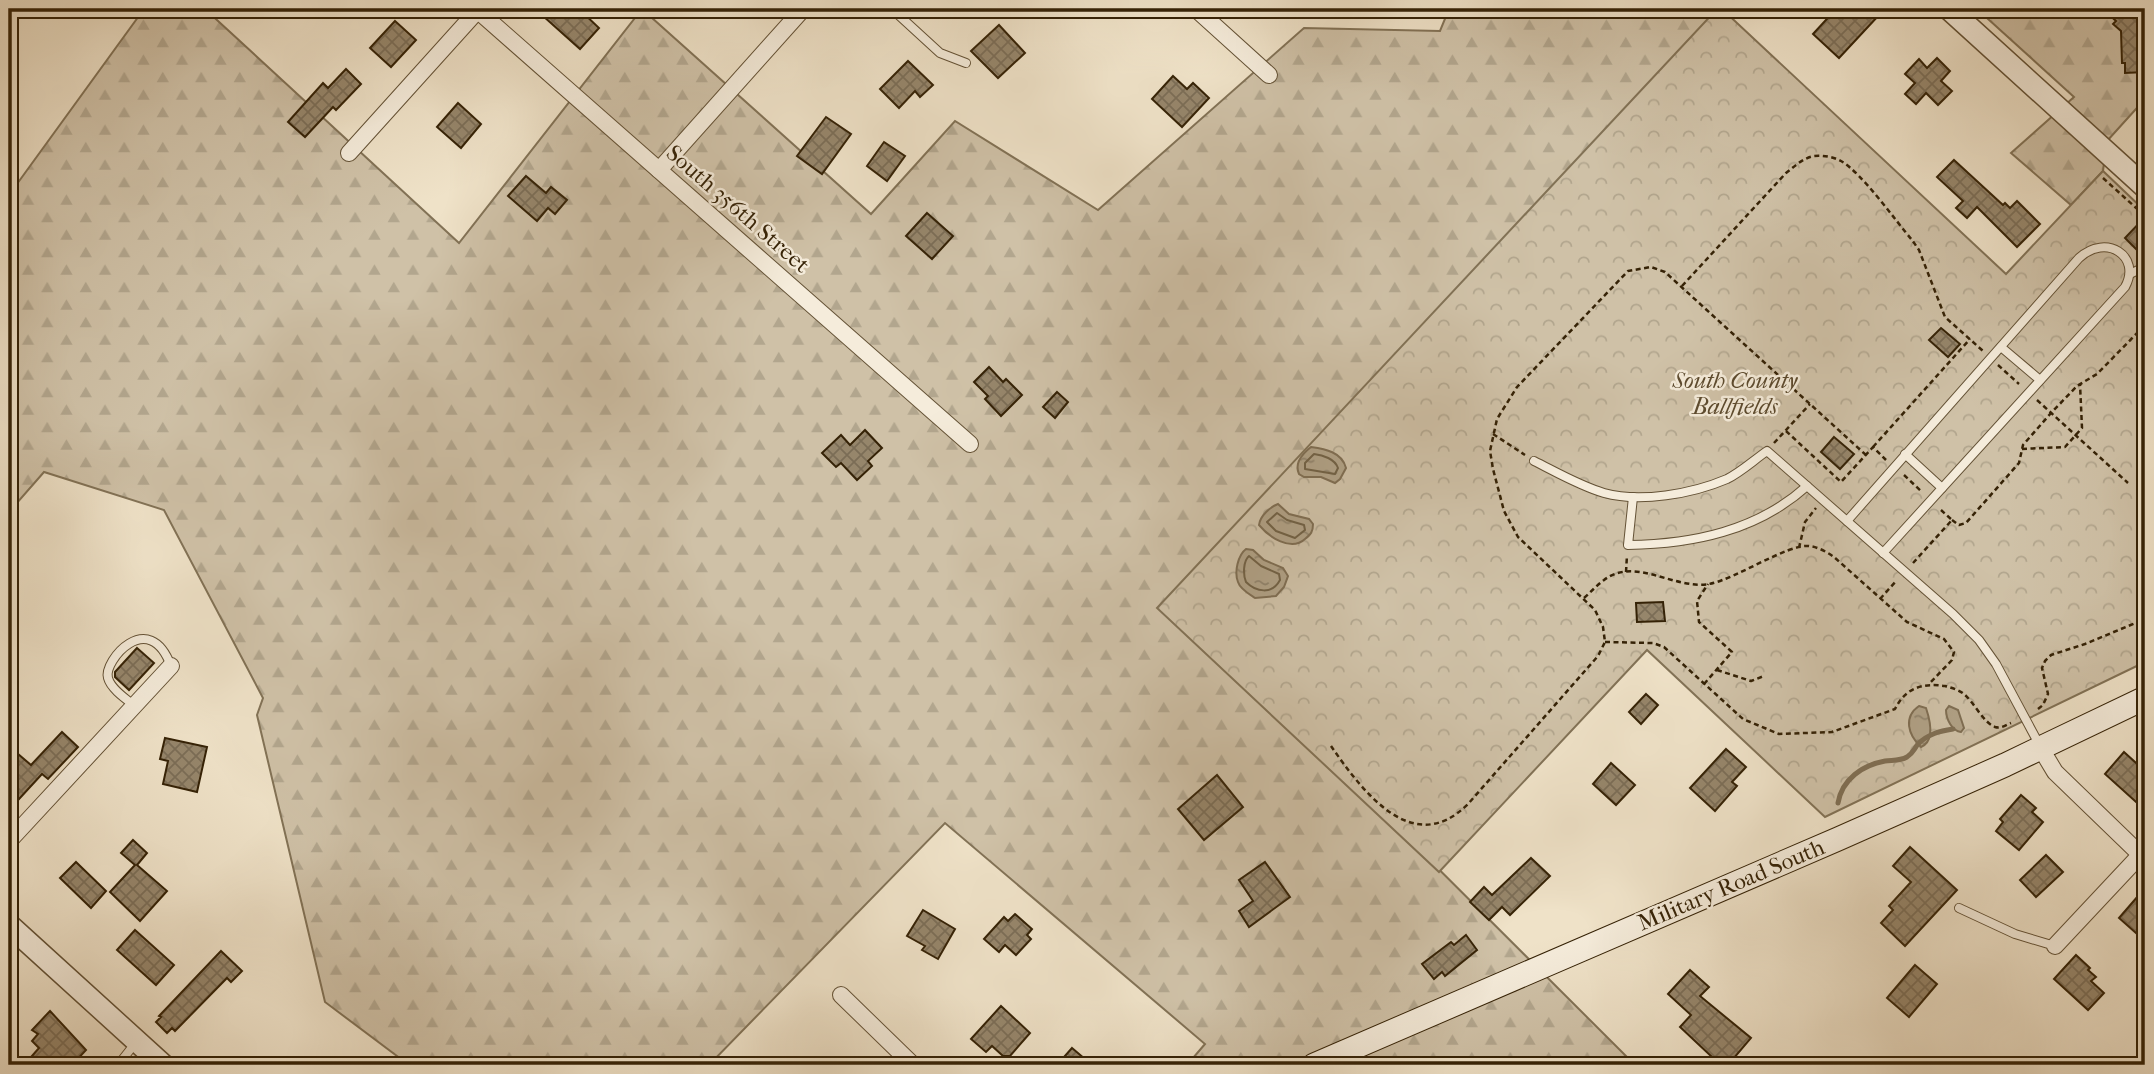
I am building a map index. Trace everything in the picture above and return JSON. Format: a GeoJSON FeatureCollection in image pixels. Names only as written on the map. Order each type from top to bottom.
{"type":"FeatureCollection","features":[{"type":"Feature","properties":{"kind":"main road","name":"Military Road South"},"geometry":{"type":"LineString","coordinates":[[1314,1065],[1829,843],[2145,698]]}},
{"type":"Feature","properties":{"kind":"street"},"geometry":{"type":"LineString","coordinates":[[659,170],[803,9]]}},
{"type":"Feature","properties":{"kind":"street"},"geometry":{"type":"LineString","coordinates":[[1196,9],[1269,75]]}},
{"type":"Feature","properties":{"kind":"street"},"geometry":{"type":"LineString","coordinates":[[1949,9],[2145,187]]}},
{"type":"Feature","properties":{"kind":"street"},"geometry":{"type":"LineString","coordinates":[[349,153],[477,10]]}},
{"type":"Feature","properties":{"kind":"street","name":"South 356th Street"},"geometry":{"type":"LineString","coordinates":[[477,10],[970,444]]}},
{"type":"Feature","properties":{"kind":"street"},"geometry":{"type":"LineString","coordinates":[[9,841],[171,666]]}},
{"type":"Feature","properties":{"kind":"street"},"geometry":{"type":"LineString","coordinates":[[2040,747],[2055,772],[2144,855],[2055,946]]}},
{"type":"Feature","properties":{"kind":"street"},"geometry":{"type":"LineString","coordinates":[[9,925],[163,1065]]}},
{"type":"Feature","properties":{"kind":"street"},"geometry":{"type":"LineString","coordinates":[[841,995],[913,1065]]}},
{"type":"Feature","properties":{"kind":"lane"},"geometry":{"type":"LineString","coordinates":[[892,9],[940,53],[967,63]]}},
{"type":"Feature","properties":{"kind":"lane"},"geometry":{"type":"LineString","coordinates":[[1847,521],[2085,253],[2099,246],[2114,249],[2126,259],[2130,274]]}},
{"type":"Feature","properties":{"kind":"lane"},"geometry":{"type":"LineString","coordinates":[[1883,553],[2125,286],[2130,274],[2145,263]]}},
{"type":"Feature","properties":{"kind":"lane"},"geometry":{"type":"LineString","coordinates":[[2001,347],[2040,380]]}},
{"type":"Feature","properties":{"kind":"lane"},"geometry":{"type":"LineString","coordinates":[[1534,461],[1600,492],[1633,497],[1678,492],[1727,479],[1767,451],[1979,640],[2007,681],[2040,747]]}},
{"type":"Feature","properties":{"kind":"lane"},"geometry":{"type":"LineString","coordinates":[[1905,454],[1942,488]]}},
{"type":"Feature","properties":{"kind":"lane"},"geometry":{"type":"LineString","coordinates":[[1633,497],[1628,545],[1667,544],[1699,540],[1722,533],[1777,508],[1807,486]]}},
{"type":"Feature","properties":{"kind":"lane"},"geometry":{"type":"LineString","coordinates":[[135,706],[108,679],[112,662],[129,643],[138,638],[147,638],[167,654],[171,666]]}},
{"type":"Feature","properties":{"kind":"lane"},"geometry":{"type":"LineString","coordinates":[[1959,908],[2015,934],[2055,946]]}},
{"type":"Feature","properties":{"kind":"lane"},"geometry":{"type":"LineString","coordinates":[[118,1065],[136,1041]]}},
{"type":"Feature","properties":{"kind":"path"},"geometry":{"type":"LineString","coordinates":[[1682,286],[1786,173],[1802,160],[1815,156],[1829,157],[1841,161],[1855,173],[1912,240],[1919,250],[1945,317],[1986,354]]}},
{"type":"Feature","properties":{"kind":"path"},"geometry":{"type":"LineString","coordinates":[[2103,178],[2145,216]]}},
{"type":"Feature","properties":{"kind":"path"},"geometry":{"type":"LineString","coordinates":[[1331,746],[1364,789],[1396,817],[1421,826],[1439,824],[1455,817],[1468,804],[1590,667],[1605,642],[1601,620],[1584,598],[1518,537],[1508,523],[1490,451],[1502,410],[1517,387],[1628,271],[1651,267],[1659,269],[1682,286],[1866,455]]}},
{"type":"Feature","properties":{"kind":"path"},"geometry":{"type":"LineString","coordinates":[[1941,510],[1959,525],[1966,523],[2019,463],[2023,445],[2051,413],[2080,384],[2097,374],[2145,325]]}},
{"type":"Feature","properties":{"kind":"path"},"geometry":{"type":"LineString","coordinates":[[1786,431],[1842,482],[1970,339]]}},
{"type":"Feature","properties":{"kind":"path"},"geometry":{"type":"LineString","coordinates":[[1998,365],[2025,389]]}},
{"type":"Feature","properties":{"kind":"path"},"geometry":{"type":"LineString","coordinates":[[2022,449],[2065,447],[2075,436],[2082,428],[2080,384]]}},
{"type":"Feature","properties":{"kind":"path"},"geometry":{"type":"LineString","coordinates":[[2037,400],[2128,483]]}},
{"type":"Feature","properties":{"kind":"path"},"geometry":{"type":"LineString","coordinates":[[1767,451],[1810,404]]}},
{"type":"Feature","properties":{"kind":"path"},"geometry":{"type":"LineString","coordinates":[[1493,434],[1534,461]]}},
{"type":"Feature","properties":{"kind":"path"},"geometry":{"type":"LineString","coordinates":[[1873,447],[1889,462]]}},
{"type":"Feature","properties":{"kind":"path"},"geometry":{"type":"LineString","coordinates":[[1901,473],[1927,497]]}},
{"type":"Feature","properties":{"kind":"path"},"geometry":{"type":"LineString","coordinates":[[1799,548],[1805,522],[1822,500]]}},
{"type":"Feature","properties":{"kind":"path"},"geometry":{"type":"LineString","coordinates":[[1880,598],[1952,520]]}},
{"type":"Feature","properties":{"kind":"path"},"geometry":{"type":"LineString","coordinates":[[1626,572],[1628,545]]}},
{"type":"Feature","properties":{"kind":"path"},"geometry":{"type":"LineString","coordinates":[[1584,598],[1605,578],[1626,572],[1651,573],[1681,583],[1708,584],[1809,546],[1824,550],[1907,622],[1944,639],[1954,652],[1952,660],[1929,684]]}},
{"type":"Feature","properties":{"kind":"path"},"geometry":{"type":"LineString","coordinates":[[1704,684],[1732,652],[1699,622],[1697,601],[1708,584]]}},
{"type":"Feature","properties":{"kind":"path"},"geometry":{"type":"LineString","coordinates":[[2038,709],[2048,694],[2042,668],[2051,655],[2145,619]]}},
{"type":"Feature","properties":{"kind":"path"},"geometry":{"type":"LineString","coordinates":[[1605,642],[1654,643],[1664,647],[1743,719],[1769,732],[1832,732],[1895,709],[1900,699],[1912,688],[1929,684],[1964,692],[1995,727],[2011,723]]}},
{"type":"Feature","properties":{"kind":"path"},"geometry":{"type":"LineString","coordinates":[[1717,670],[1751,681],[1764,676]]}},
{"type":"Feature","properties":{"kind":"green space"},"geometry":{"type":"Polygon","coordinates":[[[144,9],[205,9],[459,243],[642,9],[871,214],[955,121],[1098,210],[1304,28],[1440,31],[1449,9],[1721,9],[1190,621],[1635,1065],[1187,1065],[1205,1044],[945,823],[709,1065],[409,1065],[325,1002],[257,715],[263,698],[164,510],[44,472],[9,512],[9,195],[144,9]]]}},
{"type":"Feature","properties":{"kind":"green space","name":"South County Ballfields"},"geometry":{"type":"Polygon","coordinates":[[[1717,9],[1722,9],[2006,274],[2103,171],[2145,211],[2145,662],[1825,817],[1647,650],[1439,872],[1157,608],[1717,9]]]}},
{"type":"Feature","properties":{"kind":"green space"},"geometry":{"type":"Polygon","coordinates":[[[1977,9],[2145,9],[2145,99],[2107,141],[2103,171],[2071,205],[2011,153],[2074,97],[1977,9]]]}},
{"type":"Feature","properties":{"kind":"water"},"geometry":{"type":"Polygon","coordinates":[[[1311,447],[1332,452],[1341,458],[1346,468],[1335,483],[1321,477],[1304,477],[1299,474],[1297,466],[1300,459],[1311,447]]]}},
{"type":"Feature","properties":{"kind":"water"},"geometry":{"type":"Polygon","coordinates":[[[1278,504],[1289,514],[1309,519],[1313,524],[1311,533],[1299,543],[1280,541],[1259,525],[1266,512],[1278,504]]]}},
{"type":"Feature","properties":{"kind":"water"},"geometry":{"type":"Polygon","coordinates":[[[1246,549],[1253,550],[1264,560],[1283,568],[1288,576],[1284,587],[1276,596],[1255,598],[1239,585],[1236,573],[1241,555],[1246,549]]]}},
{"type":"Feature","properties":{"kind":"water"},"geometry":{"type":"Polygon","coordinates":[[[1919,706],[1926,708],[1930,730],[1928,740],[1921,747],[1910,732],[1909,726],[1911,715],[1919,706]]]}},
{"type":"Feature","properties":{"kind":"water"},"geometry":{"type":"Polygon","coordinates":[[[1949,706],[1958,710],[1964,728],[1961,732],[1948,721],[1946,710],[1949,706]]]}},
{"type":"Feature","properties":{"kind":"building"},"geometry":{"type":"Polygon","coordinates":[[[550,9],[579,9],[599,28],[580,49],[543,16],[550,9]]]}},
{"type":"Feature","properties":{"kind":"building"},"geometry":{"type":"Polygon","coordinates":[[[1836,9],[1872,9],[1879,15],[1839,58],[1813,34],[1836,9]]]}},
{"type":"Feature","properties":{"kind":"building"},"geometry":{"type":"Polygon","coordinates":[[[2103,9],[2145,9],[2145,72],[2125,73],[2121,31],[2113,24],[2116,21],[2103,9]]]}},
{"type":"Feature","properties":{"kind":"building"},"geometry":{"type":"Polygon","coordinates":[[[395,21],[416,40],[391,67],[370,48],[395,21]]]}},
{"type":"Feature","properties":{"kind":"building"},"geometry":{"type":"Polygon","coordinates":[[[999,25],[1025,53],[998,78],[971,51],[999,25]]]}},
{"type":"Feature","properties":{"kind":"building"},"geometry":{"type":"Polygon","coordinates":[[[1937,58],[1950,71],[1941,81],[1952,91],[1938,105],[1926,93],[1916,104],[1905,94],[1915,83],[1905,74],[1919,59],[1927,68],[1937,58]]]}},
{"type":"Feature","properties":{"kind":"building"},"geometry":{"type":"Polygon","coordinates":[[[908,61],[933,85],[920,97],[915,91],[899,108],[880,89],[908,61]]]}},
{"type":"Feature","properties":{"kind":"building"},"geometry":{"type":"Polygon","coordinates":[[[346,69],[361,84],[336,110],[333,107],[305,137],[288,122],[323,83],[328,88],[346,69]]]}},
{"type":"Feature","properties":{"kind":"building"},"geometry":{"type":"Polygon","coordinates":[[[1173,76],[1187,89],[1193,83],[1209,98],[1182,127],[1152,99],[1173,76]]]}},
{"type":"Feature","properties":{"kind":"building"},"geometry":{"type":"Polygon","coordinates":[[[458,103],[481,124],[461,148],[437,127],[458,103]]]}},
{"type":"Feature","properties":{"kind":"building"},"geometry":{"type":"Polygon","coordinates":[[[826,117],[851,134],[822,174],[797,156],[826,117]]]}},
{"type":"Feature","properties":{"kind":"building"},"geometry":{"type":"Polygon","coordinates":[[[884,142],[905,156],[887,181],[867,166],[884,142]]]}},
{"type":"Feature","properties":{"kind":"building"},"geometry":{"type":"Polygon","coordinates":[[[1954,160],[2003,205],[2005,203],[2010,208],[2017,201],[2040,224],[2017,247],[1977,207],[1967,218],[1956,208],[1963,201],[1937,177],[1954,160]]]}},
{"type":"Feature","properties":{"kind":"building"},"geometry":{"type":"Polygon","coordinates":[[[526,176],[546,193],[551,187],[567,200],[555,214],[548,208],[537,221],[508,196],[526,176]]]}},
{"type":"Feature","properties":{"kind":"building"},"geometry":{"type":"Polygon","coordinates":[[[927,213],[953,236],[932,259],[906,236],[927,213]]]}},
{"type":"Feature","properties":{"kind":"building"},"geometry":{"type":"Polygon","coordinates":[[[2145,217],[2145,241],[2137,250],[2125,238],[2145,217]]]}},
{"type":"Feature","properties":{"kind":"building"},"geometry":{"type":"Polygon","coordinates":[[[1941,328],[1960,344],[1948,357],[1929,340],[1941,328]]]}},
{"type":"Feature","properties":{"kind":"building"},"geometry":{"type":"Polygon","coordinates":[[[989,367],[1003,382],[1006,379],[1022,395],[1001,416],[985,399],[988,396],[974,382],[989,367]]]}},
{"type":"Feature","properties":{"kind":"building"},"geometry":{"type":"Polygon","coordinates":[[[1057,392],[1068,402],[1055,418],[1043,407],[1057,392]]]}},
{"type":"Feature","properties":{"kind":"building"},"geometry":{"type":"Polygon","coordinates":[[[865,430],[882,448],[868,461],[872,466],[857,480],[841,463],[836,467],[822,453],[841,435],[850,445],[865,430]]]}},
{"type":"Feature","properties":{"kind":"building"},"geometry":{"type":"Polygon","coordinates":[[[1834,437],[1854,454],[1840,469],[1821,452],[1834,437]]]}},
{"type":"Feature","properties":{"kind":"building"},"geometry":{"type":"Polygon","coordinates":[[[1663,602],[1665,621],[1637,622],[1636,603],[1663,602]]]}},
{"type":"Feature","properties":{"kind":"building"},"geometry":{"type":"Polygon","coordinates":[[[137,648],[154,663],[129,690],[115,677],[115,672],[137,648]]]}},
{"type":"Feature","properties":{"kind":"building"},"geometry":{"type":"Polygon","coordinates":[[[1646,694],[1658,705],[1641,724],[1629,712],[1646,694]]]}},
{"type":"Feature","properties":{"kind":"building"},"geometry":{"type":"Polygon","coordinates":[[[62,732],[78,747],[48,779],[42,774],[9,810],[9,765],[18,754],[31,765],[62,732]]]}},
{"type":"Feature","properties":{"kind":"building"},"geometry":{"type":"Polygon","coordinates":[[[165,738],[207,747],[197,792],[163,784],[168,761],[160,759],[165,738]]]}},
{"type":"Feature","properties":{"kind":"building"},"geometry":{"type":"Polygon","coordinates":[[[1726,749],[1746,767],[1732,782],[1737,786],[1715,811],[1690,788],[1726,749]]]}},
{"type":"Feature","properties":{"kind":"building"},"geometry":{"type":"Polygon","coordinates":[[[2124,752],[2145,771],[2145,810],[2105,774],[2124,752]]]}},
{"type":"Feature","properties":{"kind":"building"},"geometry":{"type":"Polygon","coordinates":[[[1611,763],[1635,785],[1616,805],[1593,784],[1611,763]]]}},
{"type":"Feature","properties":{"kind":"building"},"geometry":{"type":"Polygon","coordinates":[[[1217,775],[1243,807],[1204,840],[1178,809],[1217,775]]]}},
{"type":"Feature","properties":{"kind":"building"},"geometry":{"type":"Polygon","coordinates":[[[2021,795],[2036,808],[2032,812],[2043,822],[2019,850],[1996,831],[2003,822],[2000,819],[2021,795]]]}},
{"type":"Feature","properties":{"kind":"building"},"geometry":{"type":"Polygon","coordinates":[[[133,840],[147,853],[137,865],[167,891],[140,921],[110,892],[135,865],[121,853],[133,840]]]}},
{"type":"Feature","properties":{"kind":"building"},"geometry":{"type":"Polygon","coordinates":[[[1910,847],[1957,890],[1905,946],[1881,923],[1893,910],[1889,906],[1911,882],[1893,866],[1910,847]]]}},
{"type":"Feature","properties":{"kind":"building"},"geometry":{"type":"Polygon","coordinates":[[[2046,855],[2063,872],[2036,897],[2020,880],[2046,855]]]}},
{"type":"Feature","properties":{"kind":"building"},"geometry":{"type":"Polygon","coordinates":[[[1531,858],[1550,876],[1510,915],[1502,907],[1489,920],[1470,902],[1484,887],[1492,895],[1531,858]]]}},
{"type":"Feature","properties":{"kind":"building"},"geometry":{"type":"Polygon","coordinates":[[[76,862],[106,891],[91,908],[60,878],[76,862]]]}},
{"type":"Feature","properties":{"kind":"building"},"geometry":{"type":"Polygon","coordinates":[[[1265,862],[1290,897],[1249,927],[1239,911],[1253,901],[1239,880],[1265,862]]]}},
{"type":"Feature","properties":{"kind":"building"},"geometry":{"type":"Polygon","coordinates":[[[2145,888],[2145,941],[2119,918],[2145,888]]]}},
{"type":"Feature","properties":{"kind":"building"},"geometry":{"type":"Polygon","coordinates":[[[923,910],[955,929],[938,959],[922,950],[925,946],[907,936],[923,910]]]}},
{"type":"Feature","properties":{"kind":"building"},"geometry":{"type":"Polygon","coordinates":[[[1015,914],[1032,929],[1027,935],[1031,939],[1016,955],[1005,945],[999,952],[984,939],[1004,917],[1008,921],[1015,914]]]}},
{"type":"Feature","properties":{"kind":"building"},"geometry":{"type":"Polygon","coordinates":[[[135,930],[174,965],[156,985],[117,950],[135,930]]]}},
{"type":"Feature","properties":{"kind":"building"},"geometry":{"type":"Polygon","coordinates":[[[1466,935],[1477,950],[1445,976],[1442,972],[1434,979],[1422,964],[1451,942],[1454,945],[1466,935]]]}},
{"type":"Feature","properties":{"kind":"building"},"geometry":{"type":"Polygon","coordinates":[[[221,951],[242,971],[231,982],[227,978],[175,1031],[172,1028],[167,1033],[156,1022],[161,1017],[159,1016],[221,951]]]}},
{"type":"Feature","properties":{"kind":"building"},"geometry":{"type":"Polygon","coordinates":[[[2076,955],[2090,968],[2088,970],[2096,977],[2091,981],[2104,993],[2088,1010],[2054,979],[2076,955]]]}},
{"type":"Feature","properties":{"kind":"building"},"geometry":{"type":"Polygon","coordinates":[[[1915,965],[1937,984],[1909,1017],[1887,998],[1915,965]]]}},
{"type":"Feature","properties":{"kind":"building"},"geometry":{"type":"Polygon","coordinates":[[[1690,970],[1709,987],[1700,996],[1751,1038],[1728,1065],[1704,1065],[1712,1057],[1680,1027],[1691,1015],[1668,994],[1690,970]]]}},
{"type":"Feature","properties":{"kind":"building"},"geometry":{"type":"Polygon","coordinates":[[[1001,1006],[1030,1033],[1010,1056],[1003,1056],[992,1046],[986,1052],[971,1039],[1001,1006]]]}},
{"type":"Feature","properties":{"kind":"building"},"geometry":{"type":"Polygon","coordinates":[[[50,1011],[86,1050],[72,1065],[43,1065],[32,1056],[39,1048],[32,1041],[38,1034],[32,1030],[50,1011]]]}},
{"type":"Feature","properties":{"kind":"building"},"geometry":{"type":"Polygon","coordinates":[[[1072,1048],[1092,1065],[1057,1065],[1072,1048]]]}},
{"type":"Feature","properties":{"kind":"waterway"},"geometry":{"type":"LineString","coordinates":[[1838,803],[1849,780],[1862,770],[1877,763],[1904,758],[1926,738],[1953,729]]}}]}
